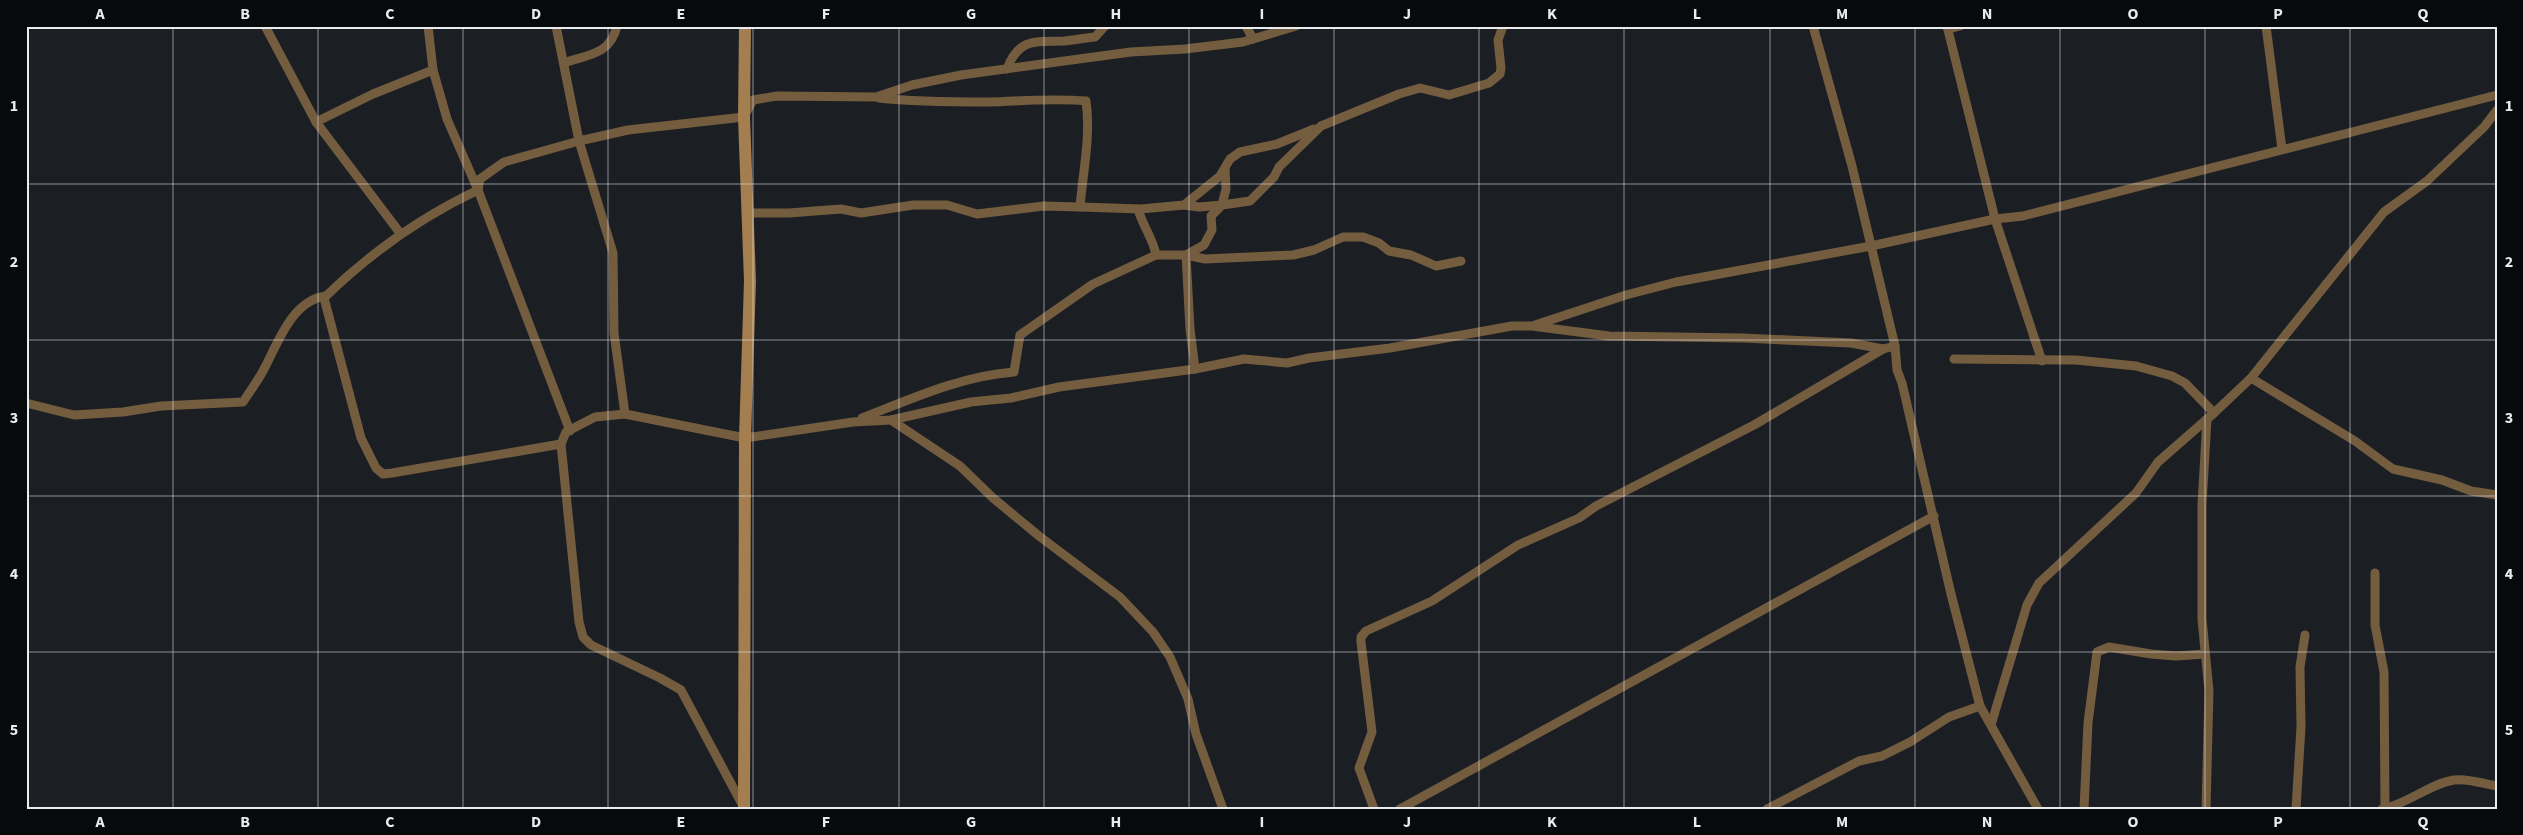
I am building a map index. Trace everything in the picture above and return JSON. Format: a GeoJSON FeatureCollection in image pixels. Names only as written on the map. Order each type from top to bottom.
{"type":"FeatureCollection","features":[{"type":"Feature","properties":{"kind":"street"},"geometry":{"type":"LineString","coordinates":[[265,26],[316,122],[400,233]]}},
{"type":"Feature","properties":{"kind":"street"},"geometry":{"type":"LineString","coordinates":[[428,26],[433,70],[448,119],[478,190],[570,432]]}},
{"type":"Feature","properties":{"kind":"street"},"geometry":{"type":"LineString","coordinates":[[556,26],[580,141],[613,253],[614,333],[625,414]]}},
{"type":"Feature","properties":{"kind":"street"},"geometry":{"type":"LineString","coordinates":[[564,63],[607,48],[614,40],[617,26]]}},
{"type":"Feature","properties":{"kind":"street"},"geometry":{"type":"LineString","coordinates":[[744,808],[745,438],[750,280],[744,117],[745,26]]}},
{"type":"Feature","properties":{"kind":"street"},"geometry":{"type":"LineString","coordinates":[[1006,69],[1011,57],[1030,43],[1041,40],[1063,41],[1095,37],[1105,26]]}},
{"type":"Feature","properties":{"kind":"street"},"geometry":{"type":"LineString","coordinates":[[1246,26],[1253,39]]}},
{"type":"Feature","properties":{"kind":"street"},"geometry":{"type":"LineString","coordinates":[[876,97],[912,85],[1006,69],[1131,52],[1185,49],[1253,39],[1296,26]]}},
{"type":"Feature","properties":{"kind":"street"},"geometry":{"type":"LineString","coordinates":[[1184,205],[1225,169],[1230,159],[1240,152],[1277,144],[1399,94],[1420,88],[1449,95],[1489,83],[1500,74],[1498,40],[1503,26]]}},
{"type":"Feature","properties":{"kind":"street"},"geometry":{"type":"LineString","coordinates":[[1813,26],[1871,246],[1895,346],[1897,370],[1902,383],[1951,594],[1980,706],[2038,809]]}},
{"type":"Feature","properties":{"kind":"street"},"geometry":{"type":"LineString","coordinates":[[1960,26],[1947,28],[1996,219],[2042,361]]}},
{"type":"Feature","properties":{"kind":"street"},"geometry":{"type":"LineString","coordinates":[[2266,26],[2282,149]]}},
{"type":"Feature","properties":{"kind":"street"},"geometry":{"type":"LineString","coordinates":[[316,122],[373,94],[433,70]]}},
{"type":"Feature","properties":{"kind":"street"},"geometry":{"type":"LineString","coordinates":[[1532,326],[1676,282],[1871,246],[1996,219],[2023,216],[2497,95]]}},
{"type":"Feature","properties":{"kind":"street"},"geometry":{"type":"LineString","coordinates":[[744,117],[754,100],[777,96],[876,97],[935,101],[1058,98],[1086,101],[1088,117],[1087,152],[1083,165],[1080,206]]}},
{"type":"Feature","properties":{"kind":"street"},"geometry":{"type":"LineString","coordinates":[[1991,725],[2032,593],[2072,551],[2136,493],[2158,462],[2251,378],[2384,212],[2427,181],[2484,127],[2497,110]]}},
{"type":"Feature","properties":{"kind":"street"},"geometry":{"type":"LineString","coordinates":[[478,190],[480,179],[504,162],[580,141],[628,130],[744,117]]}},
{"type":"Feature","properties":{"kind":"street"},"geometry":{"type":"LineString","coordinates":[[748,213],[789,213],[841,209],[861,213],[913,204],[947,205],[977,214],[1044,206],[1138,209],[1184,205],[1199,207],[1250,201],[1274,177],[1279,167],[1321,126]]}},
{"type":"Feature","properties":{"kind":"street"},"geometry":{"type":"LineString","coordinates":[[1186,255],[1204,245],[1212,230],[1211,216],[1222,205],[1226,189],[1225,169]]}},
{"type":"Feature","properties":{"kind":"street"},"geometry":{"type":"LineString","coordinates":[[478,190],[438,209],[400,233],[365,260],[324,298],[361,438],[376,468],[383,474],[561,444]]}},
{"type":"Feature","properties":{"kind":"street"},"geometry":{"type":"LineString","coordinates":[[1138,209],[1143,226],[1154,244],[1156,255]]}},
{"type":"Feature","properties":{"kind":"street"},"geometry":{"type":"LineString","coordinates":[[854,422],[950,386],[988,374],[1014,372],[1020,336],[1093,284],[1156,255],[1186,255],[1205,259],[1274,257],[1314,250],[1343,237],[1363,237],[1379,243],[1389,251],[1412,255],[1436,266],[1461,261]]}},
{"type":"Feature","properties":{"kind":"street"},"geometry":{"type":"LineString","coordinates":[[1186,255],[1190,329],[1195,370]]}},
{"type":"Feature","properties":{"kind":"street"},"geometry":{"type":"LineString","coordinates":[[26,403],[74,415],[161,406],[243,402],[255,385],[289,320],[316,297],[326,296]]}},
{"type":"Feature","properties":{"kind":"street"},"geometry":{"type":"LineString","coordinates":[[744,808],[681,690],[591,645],[583,637],[579,622],[561,444],[566,432],[570,432],[595,417],[625,414],[745,438],[854,422],[892,420],[971,402],[1011,398],[1059,387],[1195,370],[1244,359],[1287,363],[1390,348],[1512,326],[1532,326],[1610,336],[1851,343],[1883,349]]}},
{"type":"Feature","properties":{"kind":"street"},"geometry":{"type":"LineString","coordinates":[[1374,809],[1359,768],[1372,732],[1361,642],[1361,636],[1366,630],[1432,601],[1518,545],[1580,518],[1596,506],[1729,438],[1883,349],[1895,346]]}},
{"type":"Feature","properties":{"kind":"street"},"geometry":{"type":"LineString","coordinates":[[1954,359],[2076,360],[2136,366],[2156,371],[2185,383],[2210,416],[2202,504],[2202,619],[2209,691],[2206,809]]}},
{"type":"Feature","properties":{"kind":"street"},"geometry":{"type":"LineString","coordinates":[[2251,378],[2355,440],[2392,469],[2442,480],[2471,491],[2497,495]]}},
{"type":"Feature","properties":{"kind":"street"},"geometry":{"type":"LineString","coordinates":[[892,420],[960,466],[993,498],[1039,536],[1120,596],[1153,632],[1170,657],[1188,699],[1199,741],[1223,809]]}},
{"type":"Feature","properties":{"kind":"street"},"geometry":{"type":"LineString","coordinates":[[1400,809],[1934,516]]}},
{"type":"Feature","properties":{"kind":"street"},"geometry":{"type":"LineString","coordinates":[[2374,573],[2375,625],[2384,672],[2386,704],[2384,808],[2443,783],[2456,780],[2469,780],[2497,786]]}},
{"type":"Feature","properties":{"kind":"street"},"geometry":{"type":"LineString","coordinates":[[2296,809],[2301,727],[2300,667],[2305,635]]}},
{"type":"Feature","properties":{"kind":"street"},"geometry":{"type":"LineString","coordinates":[[2084,809],[2088,724],[2097,652],[2109,647],[2176,656],[2205,654]]}},
{"type":"Feature","properties":{"kind":"street"},"geometry":{"type":"LineString","coordinates":[[1767,809],[1859,761],[1882,756],[1910,742],[1950,717],[1980,706]]}}]}
